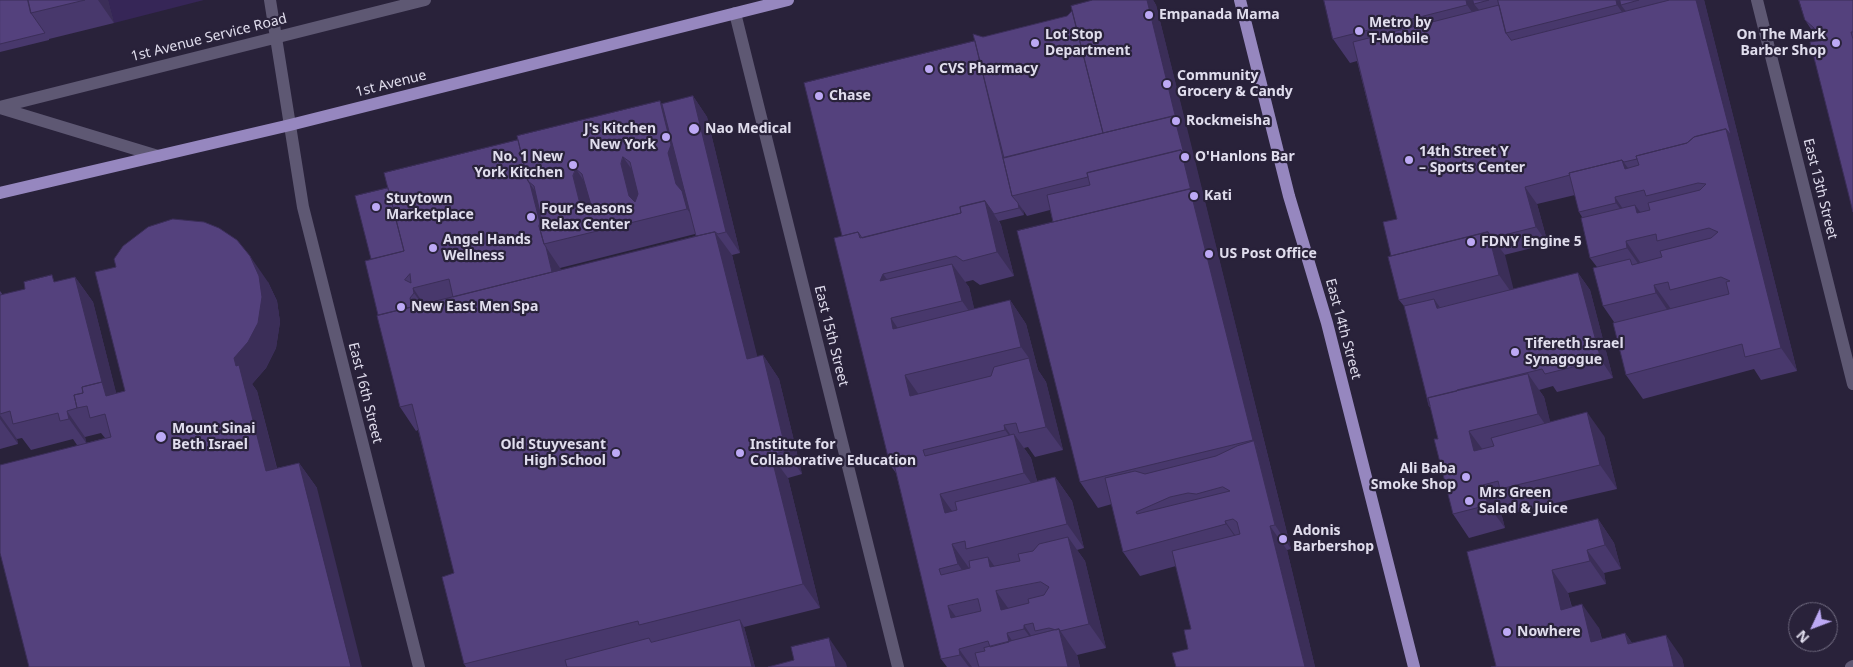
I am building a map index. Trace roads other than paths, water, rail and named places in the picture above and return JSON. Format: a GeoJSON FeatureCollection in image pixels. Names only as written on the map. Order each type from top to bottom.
{"type":"FeatureCollection","features":[{"type":"Feature","properties":{"kind":"main road","name":"1st Avenue"},"geometry":{"type":"LineString","coordinates":[[0,193],[290,125],[788,0]]}},
{"type":"Feature","properties":{"kind":"main road","name":"East 14th Street"},"geometry":{"type":"LineString","coordinates":[[1240,0],[1289,196],[1327,323],[1414,667]]}},
{"type":"Feature","properties":{"kind":"street","name":"East 16th Street"},"geometry":{"type":"LineString","coordinates":[[270,0],[303,207],[419,667]]}},
{"type":"Feature","properties":{"kind":"street","name":"1st Avenue Service Road"},"geometry":{"type":"LineString","coordinates":[[0,107],[425,0]]}},
{"type":"Feature","properties":{"kind":"street","name":"East 13th Street"},"geometry":{"type":"LineString","coordinates":[[1758,0],[1853,384]]}},
{"type":"Feature","properties":{"kind":"street","name":"East 15th Street"},"geometry":{"type":"LineString","coordinates":[[735,13],[898,667]]}},
{"type":"Feature","properties":{"kind":"street"},"geometry":{"type":"LineString","coordinates":[[0,107],[158,156]]}},
{"type":"Feature","properties":{"kind":"place","name":"Empanada Mama"},"geometry":{"type":"Point","coordinates":[1149,15]}},
{"type":"Feature","properties":{"kind":"place","name":"Metro by T-Mobile"},"geometry":{"type":"Point","coordinates":[1359,31]}},
{"type":"Feature","properties":{"kind":"place","name":"Lot Stop Department"},"geometry":{"type":"Point","coordinates":[1035,43]}},
{"type":"Feature","properties":{"kind":"place","name":"On The Mark Barber Shop"},"geometry":{"type":"Point","coordinates":[1836,43]}},
{"type":"Feature","properties":{"kind":"place","name":"CVS Pharmacy"},"geometry":{"type":"Point","coordinates":[929,69]}},
{"type":"Feature","properties":{"kind":"place","name":"Community Grocery & Candy"},"geometry":{"type":"Point","coordinates":[1167,84]}},
{"type":"Feature","properties":{"kind":"place","name":"Chase"},"geometry":{"type":"Point","coordinates":[819,96]}},
{"type":"Feature","properties":{"kind":"place","name":"Rockmeisha"},"geometry":{"type":"Point","coordinates":[1176,121]}},
{"type":"Feature","properties":{"kind":"place","name":"Nao Medical"},"geometry":{"type":"Point","coordinates":[694,129]}},
{"type":"Feature","properties":{"kind":"place","name":"J's Kitchen New York"},"geometry":{"type":"Point","coordinates":[666,137]}},
{"type":"Feature","properties":{"kind":"place","name":"O'Hanlons Bar"},"geometry":{"type":"Point","coordinates":[1185,157]}},
{"type":"Feature","properties":{"kind":"place","name":"14th Street Y – Sports Center"},"geometry":{"type":"Point","coordinates":[1409,160]}},
{"type":"Feature","properties":{"kind":"place","name":"No. 1 New York Kitchen"},"geometry":{"type":"Point","coordinates":[573,165]}},
{"type":"Feature","properties":{"kind":"place","name":"Kati"},"geometry":{"type":"Point","coordinates":[1194,196]}},
{"type":"Feature","properties":{"kind":"place","name":"Stuytown Marketplace"},"geometry":{"type":"Point","coordinates":[376,207]}},
{"type":"Feature","properties":{"kind":"place","name":"Four Seasons Relax Center"},"geometry":{"type":"Point","coordinates":[531,217]}},
{"type":"Feature","properties":{"kind":"place","name":"FDNY Engine 5"},"geometry":{"type":"Point","coordinates":[1471,242]}},
{"type":"Feature","properties":{"kind":"place","name":"Angel Hands Wellness"},"geometry":{"type":"Point","coordinates":[433,248]}},
{"type":"Feature","properties":{"kind":"place","name":"US Post Office"},"geometry":{"type":"Point","coordinates":[1209,254]}},
{"type":"Feature","properties":{"kind":"place","name":"New East Men Spa"},"geometry":{"type":"Point","coordinates":[401,307]}},
{"type":"Feature","properties":{"kind":"place","name":"Tifereth Israel Synagogue"},"geometry":{"type":"Point","coordinates":[1515,352]}},
{"type":"Feature","properties":{"kind":"place","name":"Mount Sinai Beth Israel"},"geometry":{"type":"Point","coordinates":[161,437]}},
{"type":"Feature","properties":{"kind":"place","name":"Old Stuyvesant High School"},"geometry":{"type":"Point","coordinates":[616,453]}},
{"type":"Feature","properties":{"kind":"place","name":"Institute for Collaborative Education"},"geometry":{"type":"Point","coordinates":[740,453]}},
{"type":"Feature","properties":{"kind":"place","name":"Ali Baba Smoke Shop"},"geometry":{"type":"Point","coordinates":[1466,477]}},
{"type":"Feature","properties":{"kind":"place","name":"Mrs Green Salad & Juice"},"geometry":{"type":"Point","coordinates":[1469,501]}},
{"type":"Feature","properties":{"kind":"place","name":"Adonis Barbershop"},"geometry":{"type":"Point","coordinates":[1283,539]}},
{"type":"Feature","properties":{"kind":"place","name":"Nowhere"},"geometry":{"type":"Point","coordinates":[1507,632]}}]}
